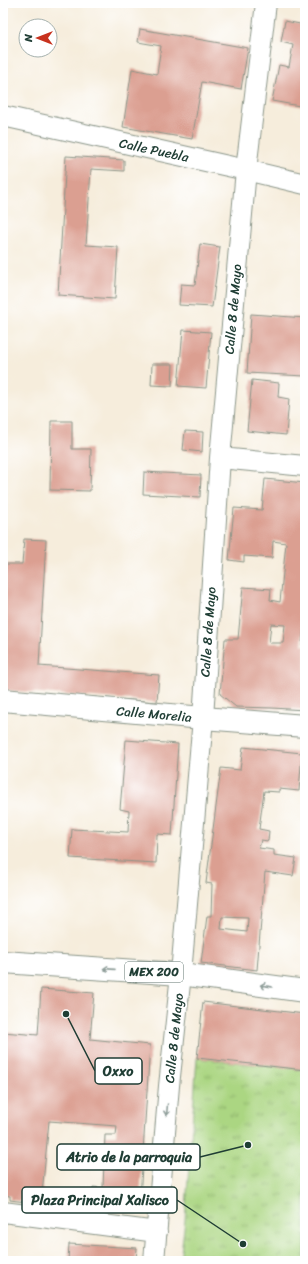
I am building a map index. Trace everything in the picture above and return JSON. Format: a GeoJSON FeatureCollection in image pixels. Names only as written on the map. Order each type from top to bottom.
{"type":"FeatureCollection","features":[{"type":"Feature","properties":{"kind":"main road","name":"Calle Morelia"},"geometry":{"type":"LineString","coordinates":[[3,700],[305,726]]}},
{"type":"Feature","properties":{"kind":"main road","name":"MEX 200"},"geometry":{"type":"LineString","coordinates":[[3,962],[181,974],[305,991]]}},
{"type":"Feature","properties":{"kind":"street","name":"Calle 8 de Mayo"},"geometry":{"type":"LineString","coordinates":[[154,1261],[203,718],[220,458],[246,170],[266,3]]}},
{"type":"Feature","properties":{"kind":"street","name":"Calle Puebla"},"geometry":{"type":"LineString","coordinates":[[3,116],[305,184]]}},
{"type":"Feature","properties":{"kind":"street"},"geometry":{"type":"LineString","coordinates":[[220,458],[305,466]]}},
{"type":"Feature","properties":{"kind":"street"},"geometry":{"type":"LineString","coordinates":[[3,1212],[157,1232]]}},
{"type":"Feature","properties":{"kind":"green space"},"geometry":{"type":"Polygon","coordinates":[[[197,1058],[305,1070],[305,1261],[180,1261],[185,1220],[197,1058]]]}},
{"type":"Feature","properties":{"kind":"building"},"geometry":{"type":"Polygon","coordinates":[[[285,21],[305,25],[305,107],[272,101],[279,65],[289,67],[293,45],[281,42],[285,21]]]}},
{"type":"Feature","properties":{"kind":"building"},"geometry":{"type":"Polygon","coordinates":[[[140,29],[248,48],[241,89],[202,82],[192,139],[123,127],[132,69],[157,74],[161,46],[138,42],[140,29]]]}},
{"type":"Feature","properties":{"kind":"building"},"geometry":{"type":"Polygon","coordinates":[[[66,156],[124,160],[124,171],[91,169],[86,245],[118,247],[115,299],[58,295],[66,156]]]}},
{"type":"Feature","properties":{"kind":"building"},"geometry":{"type":"Polygon","coordinates":[[[200,244],[220,247],[212,307],[179,305],[181,284],[195,285],[200,244]]]}},
{"type":"Feature","properties":{"kind":"building"},"geometry":{"type":"Polygon","coordinates":[[[251,314],[305,318],[305,376],[247,373],[251,314]]]}},
{"type":"Feature","properties":{"kind":"building"},"geometry":{"type":"Polygon","coordinates":[[[183,330],[211,332],[206,388],[178,386],[183,330]]]}},
{"type":"Feature","properties":{"kind":"building"},"geometry":{"type":"Polygon","coordinates":[[[152,364],[173,364],[172,386],[151,385],[152,364]]]}},
{"type":"Feature","properties":{"kind":"building"},"geometry":{"type":"Polygon","coordinates":[[[252,380],[279,383],[278,397],[289,399],[286,435],[247,431],[252,380]]]}},
{"type":"Feature","properties":{"kind":"building"},"geometry":{"type":"Polygon","coordinates":[[[51,421],[72,421],[72,449],[91,449],[90,491],[50,490],[51,421]]]}},
{"type":"Feature","properties":{"kind":"building"},"geometry":{"type":"Polygon","coordinates":[[[185,431],[203,432],[202,452],[183,450],[185,431]]]}},
{"type":"Feature","properties":{"kind":"building"},"geometry":{"type":"Polygon","coordinates":[[[144,472],[201,475],[200,497],[143,494],[144,472]]]}},
{"type":"Feature","properties":{"kind":"building"},"geometry":{"type":"Polygon","coordinates":[[[265,479],[305,483],[305,614],[302,645],[305,645],[305,710],[236,707],[220,694],[225,639],[238,639],[243,587],[271,589],[270,600],[280,602],[286,543],[273,541],[272,558],[244,556],[244,562],[229,560],[234,508],[262,510],[265,479]],[[271,624],[269,643],[283,643],[285,625],[271,624]]]}},
{"type":"Feature","properties":{"kind":"building"},"geometry":{"type":"Polygon","coordinates":[[[24,539],[46,540],[39,666],[159,675],[157,702],[3,690],[3,602],[5,564],[22,564],[24,539]]]}},
{"type":"Feature","properties":{"kind":"building"},"geometry":{"type":"Polygon","coordinates":[[[126,740],[178,744],[172,835],[157,834],[156,863],[70,858],[72,829],[128,832],[129,811],[120,809],[126,740]]]}},
{"type":"Feature","properties":{"kind":"building"},"geometry":{"type":"Polygon","coordinates":[[[243,747],[302,753],[299,791],[279,789],[279,792],[264,791],[259,829],[269,831],[268,841],[261,840],[259,848],[274,850],[274,855],[296,858],[293,876],[265,872],[257,970],[201,963],[207,916],[211,916],[212,884],[206,883],[221,768],[240,770],[243,747]],[[222,917],[221,929],[247,932],[248,918],[222,917]]]}},
{"type":"Feature","properties":{"kind":"building"},"geometry":{"type":"Polygon","coordinates":[[[41,989],[94,993],[90,1039],[150,1045],[139,1213],[92,1210],[93,1187],[103,1188],[105,1135],[116,1135],[117,1126],[49,1121],[41,1204],[10,1200],[10,1196],[3,1195],[3,1032],[38,1035],[41,989]]]}},
{"type":"Feature","properties":{"kind":"building"},"geometry":{"type":"Polygon","coordinates":[[[203,1002],[305,1014],[305,1070],[197,1058],[203,1002]]]}},
{"type":"Feature","properties":{"kind":"building"},"geometry":{"type":"Polygon","coordinates":[[[69,1244],[137,1248],[136,1261],[68,1261],[69,1244]]]}},
{"type":"Feature","properties":{"kind":"place","name":"Oxxo"},"geometry":{"type":"Point","coordinates":[66,1014]}},
{"type":"Feature","properties":{"kind":"place","name":"Atrio de la parroquia"},"geometry":{"type":"Point","coordinates":[248,1145]}},
{"type":"Feature","properties":{"kind":"place","name":"Plaza Principal Xalisco"},"geometry":{"type":"Point","coordinates":[243,1244]}}]}
